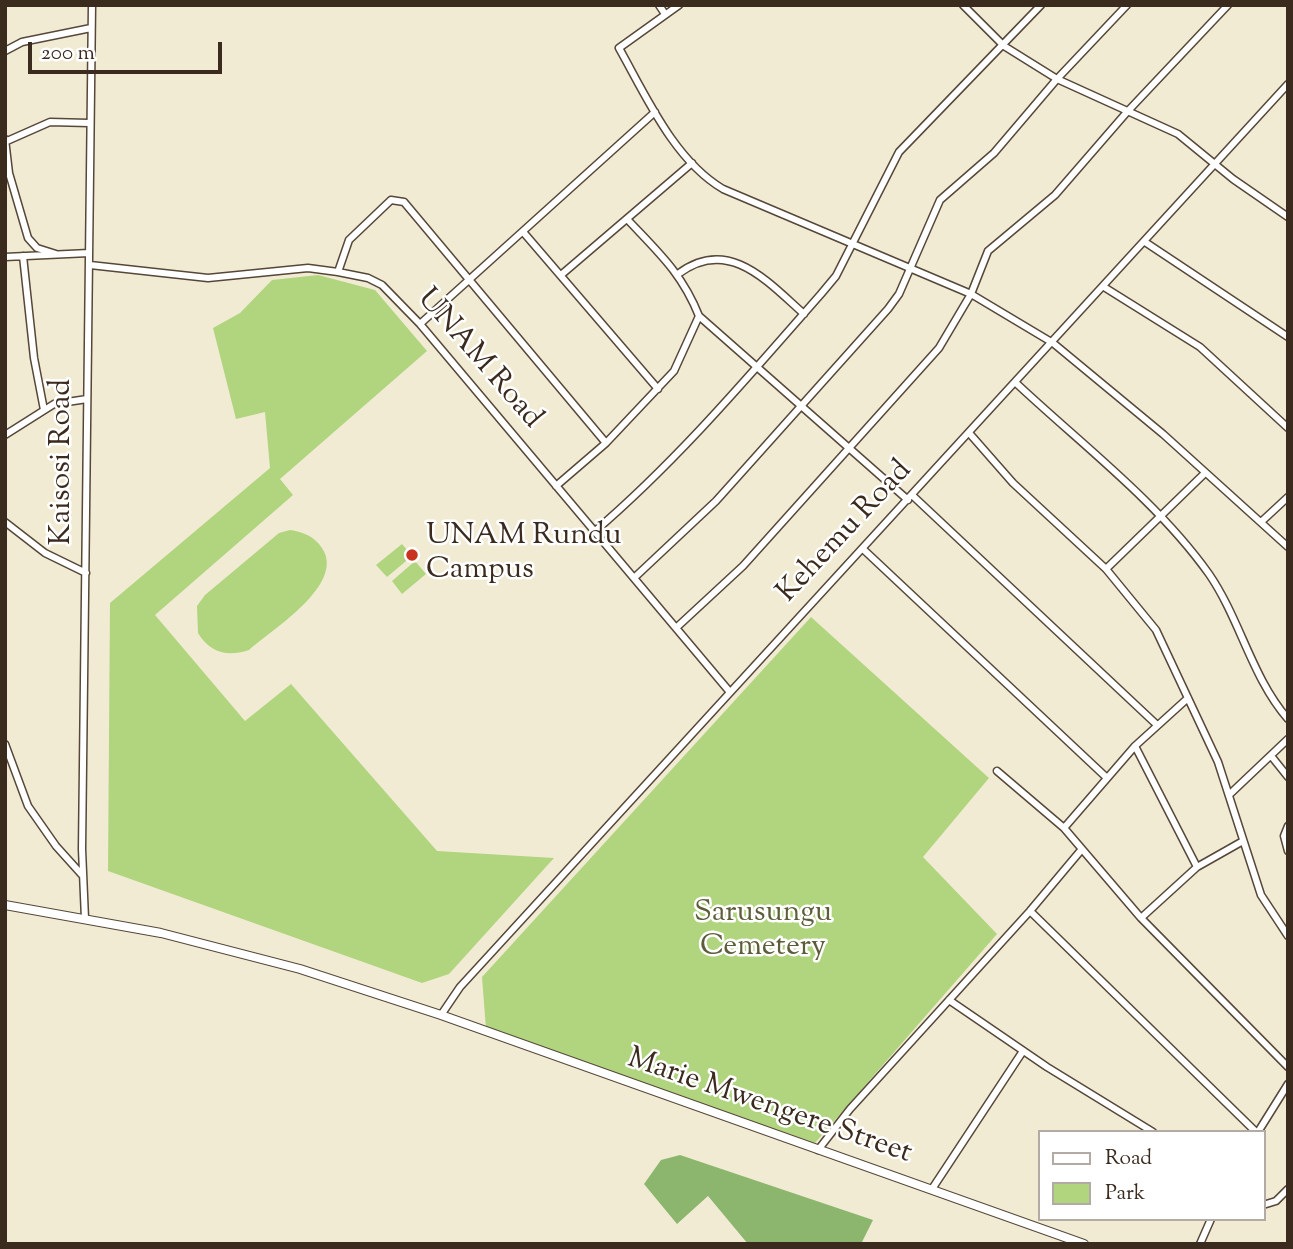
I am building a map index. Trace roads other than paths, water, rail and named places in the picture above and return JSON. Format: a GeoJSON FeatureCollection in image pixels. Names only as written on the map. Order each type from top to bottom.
{"type":"FeatureCollection","features":[{"type":"Feature","properties":{"kind":"main road","name":"Marie Mwengere Street"},"geometry":{"type":"LineString","coordinates":[[5,905],[161,933],[300,969],[441,1015],[1084,1244]]}},
{"type":"Feature","properties":{"kind":"street","name":"Kaisosi Road"},"geometry":{"type":"LineString","coordinates":[[85,919],[83,877],[92,5]]}},
{"type":"Feature","properties":{"kind":"street"},"geometry":{"type":"LineString","coordinates":[[659,5],[665,14]]}},
{"type":"Feature","properties":{"kind":"street"},"geometry":{"type":"LineString","coordinates":[[679,5],[619,48],[655,112],[692,163],[708,180],[852,245],[971,294],[1053,343],[1205,472],[1288,547]]}},
{"type":"Feature","properties":{"kind":"street"},"geometry":{"type":"LineString","coordinates":[[963,5],[1004,47],[1057,79],[1178,134],[1215,165],[1288,218]]}},
{"type":"Feature","properties":{"kind":"street"},"geometry":{"type":"LineString","coordinates":[[594,532],[652,483],[804,314],[836,276],[899,152],[1004,47],[1041,5]]}},
{"type":"Feature","properties":{"kind":"street"},"geometry":{"type":"LineString","coordinates":[[634,578],[716,501],[888,309],[899,294],[940,200],[994,153],[1057,79],[1127,5]]}},
{"type":"Feature","properties":{"kind":"street"},"geometry":{"type":"LineString","coordinates":[[676,628],[743,566],[939,348],[971,294],[988,251],[1055,195],[1127,112],[1228,5]]}},
{"type":"Feature","properties":{"kind":"street"},"geometry":{"type":"LineString","coordinates":[[5,51],[22,42],[91,28]]}},
{"type":"Feature","properties":{"kind":"street","name":"Kehemu Road"},"geometry":{"type":"LineString","coordinates":[[441,1015],[460,987],[729,691],[864,550],[1286,90]]}},
{"type":"Feature","properties":{"kind":"street"},"geometry":{"type":"LineString","coordinates":[[420,324],[655,112]]}},
{"type":"Feature","properties":{"kind":"street"},"geometry":{"type":"LineString","coordinates":[[56,254],[40,250],[30,241],[9,173],[6,140],[50,122],[89,123]]}},
{"type":"Feature","properties":{"kind":"street"},"geometry":{"type":"LineString","coordinates":[[561,275],[692,163]]}},
{"type":"Feature","properties":{"kind":"street"},"geometry":{"type":"LineString","coordinates":[[338,272],[349,240],[391,200],[399,199],[410,207],[606,443]]}},
{"type":"Feature","properties":{"kind":"street"},"geometry":{"type":"LineString","coordinates":[[626,219],[678,274],[690,290],[699,316],[911,498],[1156,724]]}},
{"type":"Feature","properties":{"kind":"street"},"geometry":{"type":"LineString","coordinates":[[524,233],[659,389]]}},
{"type":"Feature","properties":{"kind":"street"},"geometry":{"type":"LineString","coordinates":[[1145,242],[1288,337]]}},
{"type":"Feature","properties":{"kind":"street"},"geometry":{"type":"LineString","coordinates":[[5,257],[89,253]]}},
{"type":"Feature","properties":{"kind":"street"},"geometry":{"type":"LineString","coordinates":[[23,256],[33,347],[44,410]]}},
{"type":"Feature","properties":{"kind":"street"},"geometry":{"type":"LineString","coordinates":[[678,274],[694,261],[710,257],[733,262],[761,275],[804,314]]}},
{"type":"Feature","properties":{"kind":"street","name":"UNAM Road"},"geometry":{"type":"LineString","coordinates":[[90,265],[208,278],[308,268],[338,272],[382,285],[420,324],[729,691]]}},
{"type":"Feature","properties":{"kind":"street"},"geometry":{"type":"LineString","coordinates":[[1104,287],[1200,347],[1288,428]]}},
{"type":"Feature","properties":{"kind":"street"},"geometry":{"type":"LineString","coordinates":[[556,486],[606,443],[659,389],[685,352],[699,316]]}},
{"type":"Feature","properties":{"kind":"street"},"geometry":{"type":"LineString","coordinates":[[1016,383],[1160,517],[1210,577],[1275,700],[1288,719]]}},
{"type":"Feature","properties":{"kind":"street"},"geometry":{"type":"LineString","coordinates":[[5,435],[62,401],[87,400]]}},
{"type":"Feature","properties":{"kind":"street"},"geometry":{"type":"LineString","coordinates":[[970,434],[1013,483],[1106,569],[1156,630],[1230,794],[1261,895],[1288,936]]}},
{"type":"Feature","properties":{"kind":"street"},"geometry":{"type":"LineString","coordinates":[[1106,569],[1205,472]]}},
{"type":"Feature","properties":{"kind":"street"},"geometry":{"type":"LineString","coordinates":[[1261,522],[1288,497]]}},
{"type":"Feature","properties":{"kind":"street"},"geometry":{"type":"LineString","coordinates":[[5,522],[46,554],[86,573]]}},
{"type":"Feature","properties":{"kind":"street"},"geometry":{"type":"LineString","coordinates":[[864,550],[1107,778]]}},
{"type":"Feature","properties":{"kind":"street"},"geometry":{"type":"LineString","coordinates":[[1064,828],[1135,746],[1156,724],[1188,698]]}},
{"type":"Feature","properties":{"kind":"street"},"geometry":{"type":"LineString","coordinates":[[1230,794],[1288,739]]}},
{"type":"Feature","properties":{"kind":"street"},"geometry":{"type":"LineString","coordinates":[[5,744],[28,806],[56,846],[83,877]]}},
{"type":"Feature","properties":{"kind":"street"},"geometry":{"type":"LineString","coordinates":[[1135,746],[1197,867]]}},
{"type":"Feature","properties":{"kind":"street"},"geometry":{"type":"LineString","coordinates":[[1272,757],[1288,777]]}},
{"type":"Feature","properties":{"kind":"street"},"geometry":{"type":"LineString","coordinates":[[997,771],[1064,828],[1141,918],[1288,1067]]}},
{"type":"Feature","properties":{"kind":"street"},"geometry":{"type":"LineString","coordinates":[[1288,826],[1284,836],[1288,851]]}},
{"type":"Feature","properties":{"kind":"street"},"geometry":{"type":"LineString","coordinates":[[1141,918],[1197,867],[1243,841]]}},
{"type":"Feature","properties":{"kind":"street"},"geometry":{"type":"LineString","coordinates":[[818,1150],[850,1109],[1030,911],[1082,849]]}},
{"type":"Feature","properties":{"kind":"street"},"geometry":{"type":"LineString","coordinates":[[1030,911],[1255,1130]]}},
{"type":"Feature","properties":{"kind":"street"},"geometry":{"type":"LineString","coordinates":[[949,1000],[1023,1051],[1150,1130]]}},
{"type":"Feature","properties":{"kind":"street"},"geometry":{"type":"LineString","coordinates":[[932,1189],[1023,1051]]}},
{"type":"Feature","properties":{"kind":"street"},"geometry":{"type":"LineString","coordinates":[[1258,1130],[1288,1084]]}},
{"type":"Feature","properties":{"kind":"street"},"geometry":{"type":"LineString","coordinates":[[1265,1204],[1276,1201],[1288,1189]]}},
{"type":"Feature","properties":{"kind":"street"},"geometry":{"type":"LineString","coordinates":[[1200,1244],[1210,1221]]}},
{"type":"Feature","properties":{"kind":"place","name":"UNAM Rundu Campus"},"geometry":{"type":"Point","coordinates":[412,555]}},
{"type":"Feature","properties":{"kind":"park label","name":"Sarusungu Cemetery"},"geometry":{"type":"Point","coordinates":[763,932]}}]}
